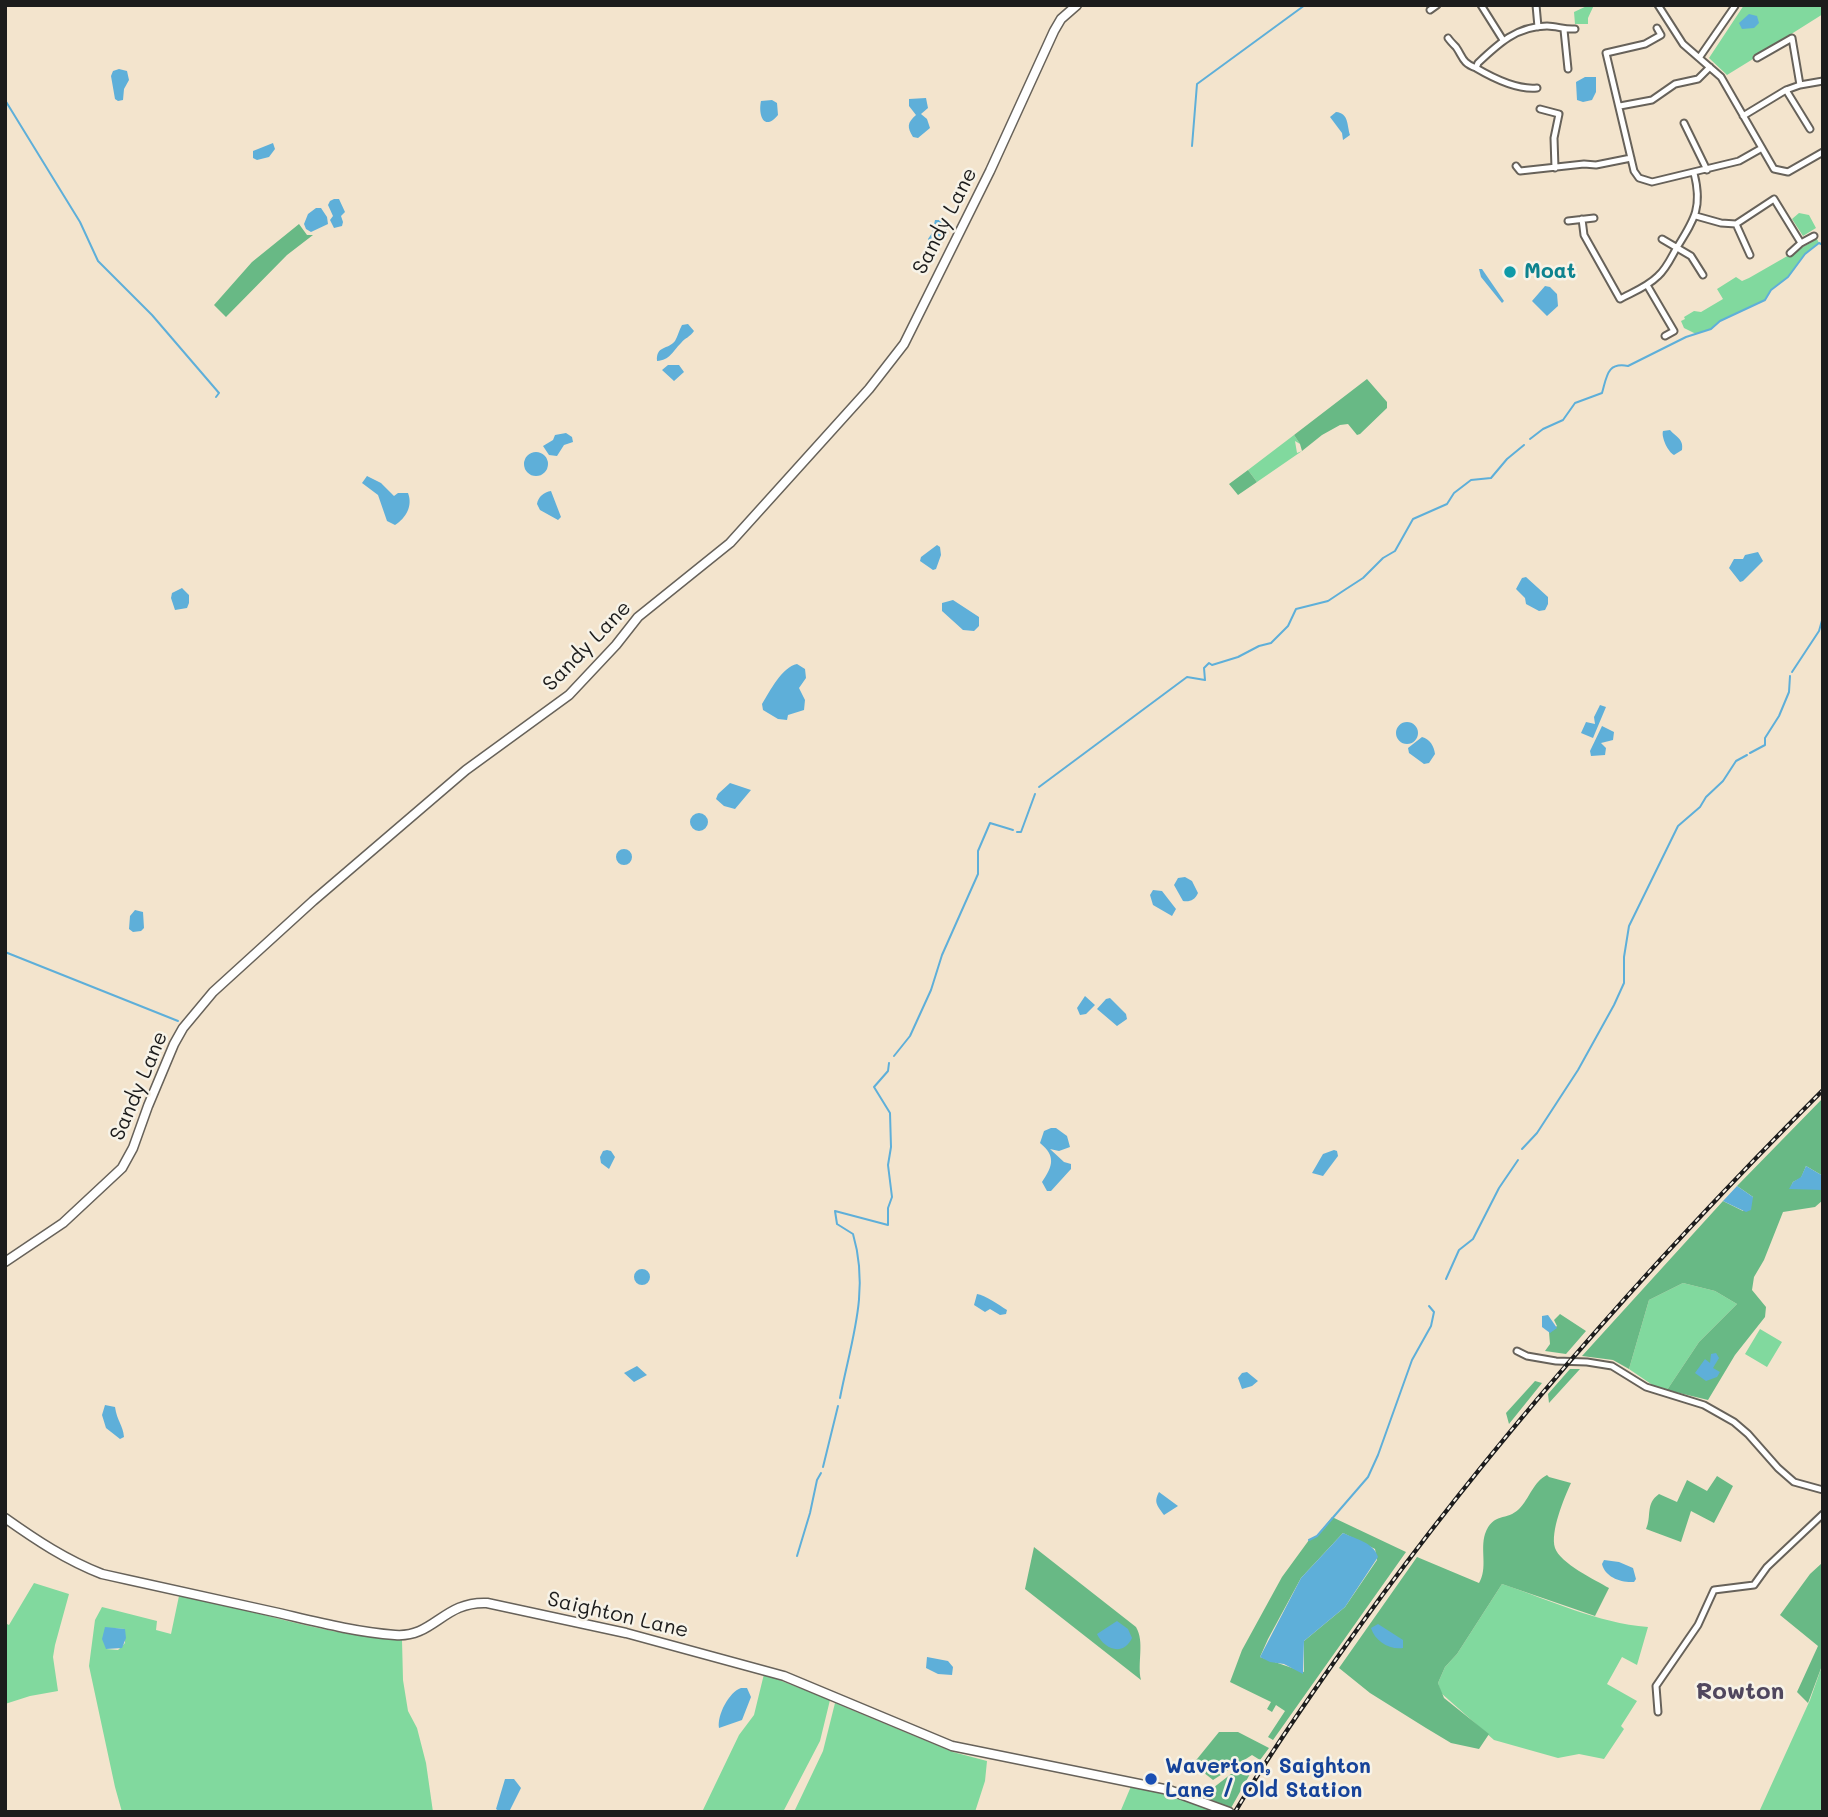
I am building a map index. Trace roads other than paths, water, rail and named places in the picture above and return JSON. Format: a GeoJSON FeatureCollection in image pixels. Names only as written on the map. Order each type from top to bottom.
{"type":"FeatureCollection","features":[{"type":"Feature","properties":{"kind":"street","name":"Sandy Lane"},"geometry":{"type":"LineString","coordinates":[[5,1262],[63,1223],[122,1168],[133,1148],[174,1044],[183,1028],[213,992],[313,901],[466,770],[569,695],[638,617],[730,543],[869,389],[904,344],[990,171],[1054,31],[1061,19],[1077,5]]}},
{"type":"Feature","properties":{"kind":"street"},"geometry":{"type":"LineString","coordinates":[[1430,10],[1437,5]]}},
{"type":"Feature","properties":{"kind":"street"},"geometry":{"type":"LineString","coordinates":[[1481,5],[1503,40]]}},
{"type":"Feature","properties":{"kind":"street"},"geometry":{"type":"LineString","coordinates":[[1536,5],[1538,27]]}},
{"type":"Feature","properties":{"kind":"street"},"geometry":{"type":"LineString","coordinates":[[1658,6],[1683,44],[1721,77],[1774,169],[1788,172],[1823,152]]}},
{"type":"Feature","properties":{"kind":"street"},"geometry":{"type":"LineString","coordinates":[[1699,58],[1735,6]]}},
{"type":"Feature","properties":{"kind":"street"},"geometry":{"type":"LineString","coordinates":[[1476,68],[1503,40],[1519,32],[1547,26],[1564,30],[1575,29]]}},
{"type":"Feature","properties":{"kind":"street"},"geometry":{"type":"LineString","coordinates":[[1657,27],[1665,41]]}},
{"type":"Feature","properties":{"kind":"street"},"geometry":{"type":"LineString","coordinates":[[1564,30],[1571,61],[1568,69]]}},
{"type":"Feature","properties":{"kind":"street"},"geometry":{"type":"LineString","coordinates":[[1791,30],[1800,85]]}},
{"type":"Feature","properties":{"kind":"street"},"geometry":{"type":"LineString","coordinates":[[1606,53],[1645,44],[1661,35]]}},
{"type":"Feature","properties":{"kind":"street"},"geometry":{"type":"LineString","coordinates":[[1448,38],[1465,64],[1527,89],[1537,88]]}},
{"type":"Feature","properties":{"kind":"street"},"geometry":{"type":"LineString","coordinates":[[1757,58],[1792,38]]}},
{"type":"Feature","properties":{"kind":"street"},"geometry":{"type":"LineString","coordinates":[[1603,43],[1634,170],[1639,178],[1652,183],[1707,170],[1740,161],[1762,148]]}},
{"type":"Feature","properties":{"kind":"street"},"geometry":{"type":"LineString","coordinates":[[1619,106],[1652,100],[1675,84],[1698,79],[1710,67]]}},
{"type":"Feature","properties":{"kind":"street"},"geometry":{"type":"LineString","coordinates":[[1743,116],[1786,90],[1823,81]]}},
{"type":"Feature","properties":{"kind":"street"},"geometry":{"type":"LineString","coordinates":[[1786,90],[1810,129]]}},
{"type":"Feature","properties":{"kind":"street"},"geometry":{"type":"LineString","coordinates":[[1540,109],[1562,114],[1554,138],[1555,168]]}},
{"type":"Feature","properties":{"kind":"street"},"geometry":{"type":"LineString","coordinates":[[1685,123],[1707,170]]}},
{"type":"Feature","properties":{"kind":"street"},"geometry":{"type":"LineString","coordinates":[[1681,135],[1688,132]]}},
{"type":"Feature","properties":{"kind":"street"},"geometry":{"type":"LineString","coordinates":[[1520,171],[1543,167],[1596,165],[1632,158]]}},
{"type":"Feature","properties":{"kind":"street"},"geometry":{"type":"LineString","coordinates":[[1614,304],[1660,275],[1677,248],[1696,216],[1699,197],[1694,173]]}},
{"type":"Feature","properties":{"kind":"street"},"geometry":{"type":"LineString","coordinates":[[1769,192],[1784,209],[1801,243]]}},
{"type":"Feature","properties":{"kind":"street"},"geometry":{"type":"LineString","coordinates":[[1696,216],[1736,224],[1774,200]]}},
{"type":"Feature","properties":{"kind":"street"},"geometry":{"type":"LineString","coordinates":[[1567,221],[1594,218]]}},
{"type":"Feature","properties":{"kind":"street"},"geometry":{"type":"LineString","coordinates":[[1582,219],[1584,235],[1620,299]]}},
{"type":"Feature","properties":{"kind":"street"},"geometry":{"type":"LineString","coordinates":[[1736,224],[1747,253]]}},
{"type":"Feature","properties":{"kind":"street"},"geometry":{"type":"LineString","coordinates":[[1790,254],[1801,243],[1814,236]]}},
{"type":"Feature","properties":{"kind":"street"},"geometry":{"type":"LineString","coordinates":[[1662,239],[1686,252],[1703,275]]}},
{"type":"Feature","properties":{"kind":"street"},"geometry":{"type":"LineString","coordinates":[[1647,285],[1677,329],[1665,336]]}},
{"type":"Feature","properties":{"kind":"street"},"geometry":{"type":"LineString","coordinates":[[1517,1351],[1527,1356],[1556,1361],[1612,1366],[1646,1387],[1704,1405],[1741,1428],[1777,1468],[1794,1482],[1823,1490]]}},
{"type":"Feature","properties":{"kind":"street"},"geometry":{"type":"LineString","coordinates":[[1658,1712],[1656,1686],[1698,1625],[1714,1590],[1754,1585],[1767,1567],[1823,1514]]}},
{"type":"Feature","properties":{"kind":"street","name":"Saighton Lane"},"geometry":{"type":"LineString","coordinates":[[5,1518],[53,1550],[102,1574],[351,1629],[396,1635],[415,1634],[454,1609],[473,1603],[495,1605],[626,1633],[784,1676],[952,1746],[1170,1790],[1228,1811]]}},
{"type":"Feature","properties":{"kind":"water"},"geometry":{"type":"Polygon","coordinates":[[[1749,14],[1757,16],[1759,23],[1754,28],[1742,29],[1739,23],[1749,14]]]}},
{"type":"Feature","properties":{"kind":"water"},"geometry":{"type":"Polygon","coordinates":[[[113,71],[127,71],[129,80],[124,89],[123,100],[118,101],[115,99],[111,76],[113,71]]]}},
{"type":"Feature","properties":{"kind":"water"},"geometry":{"type":"Polygon","coordinates":[[[1585,77],[1596,77],[1596,92],[1592,100],[1583,102],[1577,100],[1576,82],[1585,77]]]}},
{"type":"Feature","properties":{"kind":"water"},"geometry":{"type":"Polygon","coordinates":[[[926,98],[928,108],[921,114],[927,119],[930,128],[918,138],[913,137],[909,125],[916,115],[909,106],[909,99],[926,98]]]}},
{"type":"Feature","properties":{"kind":"water"},"geometry":{"type":"Polygon","coordinates":[[[772,100],[777,103],[778,115],[766,122],[761,116],[761,101],[772,100]]]}},
{"type":"Feature","properties":{"kind":"water"},"geometry":{"type":"Polygon","coordinates":[[[1336,112],[1345,117],[1348,124],[1350,135],[1343,140],[1342,133],[1330,117],[1336,112]]]}},
{"type":"Feature","properties":{"kind":"water"},"geometry":{"type":"Polygon","coordinates":[[[273,143],[275,149],[269,157],[257,160],[253,158],[253,151],[273,143]]]}},
{"type":"Feature","properties":{"kind":"water"},"geometry":{"type":"Polygon","coordinates":[[[334,199],[339,199],[345,212],[341,216],[342,226],[334,228],[328,205],[334,199]]]}},
{"type":"Feature","properties":{"kind":"water"},"geometry":{"type":"Polygon","coordinates":[[[321,208],[328,224],[311,232],[304,224],[308,214],[321,208]]]}},
{"type":"Feature","properties":{"kind":"water"},"geometry":{"type":"Polygon","coordinates":[[[935,220],[947,226],[947,232],[940,247],[934,249],[929,245],[928,239],[935,220]]]}},
{"type":"Feature","properties":{"kind":"water"},"geometry":{"type":"Polygon","coordinates":[[[1479,269],[1482,269],[1504,301],[1502,303],[1481,277],[1479,269]]]}},
{"type":"Feature","properties":{"kind":"water"},"geometry":{"type":"Polygon","coordinates":[[[1545,286],[1557,294],[1558,306],[1547,316],[1532,301],[1545,286]]]}},
{"type":"Feature","properties":{"kind":"water"},"geometry":{"type":"Polygon","coordinates":[[[688,324],[694,331],[668,357],[657,361],[658,352],[672,344],[682,325],[688,324]]]}},
{"type":"Feature","properties":{"kind":"water"},"geometry":{"type":"Polygon","coordinates":[[[668,365],[679,365],[684,372],[674,381],[662,370],[668,365]]]}},
{"type":"Feature","properties":{"kind":"water"},"geometry":{"type":"Polygon","coordinates":[[[1670,430],[1681,441],[1682,446],[1682,450],[1674,455],[1667,448],[1663,437],[1663,431],[1670,430]]]}},
{"type":"Feature","properties":{"kind":"water"},"geometry":{"type":"Polygon","coordinates":[[[566,433],[572,437],[573,442],[564,445],[557,456],[549,455],[543,446],[553,440],[555,435],[566,433]]]}},
{"type":"Feature","properties":{"kind":"water"},"geometry":{"type":"Polygon","coordinates":[[[536,452],[544,456],[548,464],[544,472],[536,476],[528,472],[524,464],[528,456],[536,452]]]}},
{"type":"Feature","properties":{"kind":"water"},"geometry":{"type":"Polygon","coordinates":[[[367,476],[381,483],[394,496],[408,493],[408,511],[395,525],[387,521],[378,495],[362,483],[367,476]]]}},
{"type":"Feature","properties":{"kind":"water"},"geometry":{"type":"Polygon","coordinates":[[[551,491],[561,517],[558,520],[540,510],[537,504],[542,495],[551,491]]]}},
{"type":"Feature","properties":{"kind":"water"},"geometry":{"type":"Polygon","coordinates":[[[937,545],[941,555],[936,569],[933,570],[920,561],[921,557],[937,545]]]}},
{"type":"Feature","properties":{"kind":"water"},"geometry":{"type":"Polygon","coordinates":[[[1758,552],[1763,561],[1740,582],[1729,568],[1734,559],[1743,559],[1745,555],[1758,552]]]}},
{"type":"Feature","properties":{"kind":"water"},"geometry":{"type":"Polygon","coordinates":[[[1526,577],[1548,597],[1545,610],[1539,611],[1526,604],[1525,598],[1516,589],[1522,578],[1526,577]]]}},
{"type":"Feature","properties":{"kind":"water"},"geometry":{"type":"Polygon","coordinates":[[[182,588],[189,595],[189,603],[187,608],[175,610],[172,593],[182,588]]]}},
{"type":"Feature","properties":{"kind":"water"},"geometry":{"type":"Polygon","coordinates":[[[953,600],[979,617],[979,626],[974,631],[963,630],[942,611],[942,603],[953,600]]]}},
{"type":"Feature","properties":{"kind":"water"},"geometry":{"type":"Polygon","coordinates":[[[797,664],[805,669],[806,678],[799,688],[805,700],[804,710],[788,715],[787,720],[778,719],[763,710],[762,704],[781,675],[797,664]]]}},
{"type":"Feature","properties":{"kind":"water"},"geometry":{"type":"Polygon","coordinates":[[[1600,705],[1606,707],[1593,738],[1581,733],[1586,722],[1595,724],[1594,717],[1600,705]]]}},
{"type":"Feature","properties":{"kind":"water"},"geometry":{"type":"Polygon","coordinates":[[[1407,722],[1415,725],[1418,733],[1415,741],[1407,744],[1399,741],[1396,733],[1399,725],[1407,722]]]}},
{"type":"Feature","properties":{"kind":"water"},"geometry":{"type":"Polygon","coordinates":[[[1602,726],[1614,732],[1613,740],[1601,743],[1606,748],[1605,755],[1591,756],[1590,751],[1602,726]]]}},
{"type":"Feature","properties":{"kind":"water"},"geometry":{"type":"Polygon","coordinates":[[[1422,737],[1431,743],[1435,754],[1429,763],[1424,764],[1409,753],[1408,748],[1422,737]]]}},
{"type":"Feature","properties":{"kind":"water"},"geometry":{"type":"Polygon","coordinates":[[[730,783],[751,790],[735,809],[724,806],[716,799],[730,783]]]}},
{"type":"Feature","properties":{"kind":"water"},"geometry":{"type":"Polygon","coordinates":[[[699,813],[705,816],[708,822],[705,828],[699,831],[693,828],[690,822],[693,816],[699,813]]]}},
{"type":"Feature","properties":{"kind":"water"},"geometry":{"type":"Polygon","coordinates":[[[621,849],[627,849],[632,857],[630,863],[621,865],[616,860],[616,854],[621,849]]]}},
{"type":"Feature","properties":{"kind":"water"},"geometry":{"type":"Polygon","coordinates":[[[1185,877],[1192,881],[1198,893],[1194,899],[1188,901],[1183,901],[1174,885],[1178,878],[1185,877]]]}},
{"type":"Feature","properties":{"kind":"water"},"geometry":{"type":"Polygon","coordinates":[[[1153,890],[1162,891],[1176,909],[1172,916],[1153,905],[1150,895],[1153,890]]]}},
{"type":"Feature","properties":{"kind":"water"},"geometry":{"type":"Polygon","coordinates":[[[135,910],[143,912],[144,928],[133,932],[129,929],[130,916],[135,910]]]}},
{"type":"Feature","properties":{"kind":"water"},"geometry":{"type":"Polygon","coordinates":[[[1085,996],[1095,1005],[1086,1014],[1080,1015],[1077,1008],[1085,996]]]}},
{"type":"Feature","properties":{"kind":"water"},"geometry":{"type":"Polygon","coordinates":[[[1110,998],[1126,1014],[1127,1019],[1117,1026],[1097,1009],[1110,998]]]}},
{"type":"Feature","properties":{"kind":"water"},"geometry":{"type":"Polygon","coordinates":[[[1056,1128],[1067,1136],[1070,1147],[1059,1151],[1050,1149],[1064,1162],[1071,1164],[1071,1169],[1051,1191],[1047,1191],[1042,1182],[1049,1171],[1051,1157],[1040,1143],[1044,1131],[1056,1128]]]}},
{"type":"Feature","properties":{"kind":"water"},"geometry":{"type":"Polygon","coordinates":[[[607,1150],[615,1157],[609,1169],[601,1163],[600,1157],[603,1151],[607,1150]]]}},
{"type":"Feature","properties":{"kind":"water"},"geometry":{"type":"Polygon","coordinates":[[[1334,1150],[1338,1156],[1323,1176],[1312,1173],[1323,1154],[1334,1150]]]}},
{"type":"Feature","properties":{"kind":"water"},"geometry":{"type":"Polygon","coordinates":[[[1806,1166],[1823,1176],[1823,1190],[1789,1189],[1793,1182],[1801,1177],[1806,1166]]]}},
{"type":"Feature","properties":{"kind":"water"},"geometry":{"type":"Polygon","coordinates":[[[1737,1186],[1753,1197],[1751,1210],[1746,1212],[1723,1201],[1737,1186]]]}},
{"type":"Feature","properties":{"kind":"water"},"geometry":{"type":"Polygon","coordinates":[[[639,1269],[645,1269],[650,1277],[648,1283],[639,1285],[634,1280],[634,1274],[639,1269]]]}},
{"type":"Feature","properties":{"kind":"water"},"geometry":{"type":"Polygon","coordinates":[[[977,1294],[1007,1310],[1006,1314],[1000,1315],[990,1309],[985,1312],[974,1305],[977,1294]]]}},
{"type":"Feature","properties":{"kind":"water"},"geometry":{"type":"Polygon","coordinates":[[[1548,1315],[1557,1328],[1550,1333],[1542,1327],[1542,1316],[1548,1315]]]}},
{"type":"Feature","properties":{"kind":"water"},"geometry":{"type":"Polygon","coordinates":[[[1716,1353],[1719,1358],[1713,1368],[1720,1372],[1717,1377],[1706,1381],[1695,1373],[1705,1359],[1710,1363],[1711,1354],[1716,1353]]]}},
{"type":"Feature","properties":{"kind":"water"},"geometry":{"type":"Polygon","coordinates":[[[637,1366],[647,1375],[634,1382],[624,1373],[637,1366]]]}},
{"type":"Feature","properties":{"kind":"water"},"geometry":{"type":"Polygon","coordinates":[[[1247,1372],[1258,1381],[1242,1389],[1238,1378],[1247,1372]]]}},
{"type":"Feature","properties":{"kind":"water"},"geometry":{"type":"Polygon","coordinates":[[[105,1405],[115,1407],[124,1437],[120,1439],[106,1428],[102,1415],[105,1405]]]}},
{"type":"Feature","properties":{"kind":"water"},"geometry":{"type":"Polygon","coordinates":[[[1159,1492],[1178,1506],[1164,1515],[1156,1502],[1159,1492]]]}},
{"type":"Feature","properties":{"kind":"water"},"geometry":{"type":"Polygon","coordinates":[[[1343,1533],[1369,1545],[1378,1557],[1345,1607],[1304,1641],[1303,1674],[1284,1664],[1260,1657],[1301,1578],[1343,1533]]]}},
{"type":"Feature","properties":{"kind":"water"},"geometry":{"type":"Polygon","coordinates":[[[1604,1560],[1633,1568],[1636,1579],[1629,1582],[1614,1578],[1604,1569],[1604,1560]]]}},
{"type":"Feature","properties":{"kind":"water"},"geometry":{"type":"Polygon","coordinates":[[[1117,1621],[1128,1629],[1132,1638],[1124,1647],[1114,1649],[1104,1644],[1097,1634],[1117,1621]]]}},
{"type":"Feature","properties":{"kind":"water"},"geometry":{"type":"Polygon","coordinates":[[[1378,1624],[1403,1640],[1403,1648],[1393,1648],[1379,1641],[1371,1628],[1378,1624]]]}},
{"type":"Feature","properties":{"kind":"water"},"geometry":{"type":"Polygon","coordinates":[[[105,1627],[125,1629],[126,1638],[122,1648],[106,1649],[102,1639],[105,1627]]]}},
{"type":"Feature","properties":{"kind":"water"},"geometry":{"type":"Polygon","coordinates":[[[927,1657],[948,1661],[953,1667],[952,1675],[938,1674],[926,1668],[927,1657]]]}},
{"type":"Feature","properties":{"kind":"water"},"geometry":{"type":"Polygon","coordinates":[[[741,1688],[747,1688],[751,1697],[742,1720],[719,1728],[725,1705],[732,1694],[741,1688]]]}},
{"type":"Feature","properties":{"kind":"water"},"geometry":{"type":"Polygon","coordinates":[[[505,1779],[514,1779],[521,1788],[509,1812],[500,1812],[496,1809],[505,1779]]]}},
{"type":"Feature","properties":{"kind":"waterway"},"geometry":{"type":"LineString","coordinates":[[1192,146],[1197,84],[1305,5]]}},
{"type":"Feature","properties":{"kind":"waterway"},"geometry":{"type":"LineString","coordinates":[[5,100],[80,222],[98,261],[152,315],[219,393],[216,397]]}},
{"type":"Feature","properties":{"kind":"waterway"},"geometry":{"type":"LineString","coordinates":[[1530,439],[1543,429],[1563,420],[1575,403],[1602,393],[1612,368],[1628,366],[1686,337],[1711,329],[1720,321],[1765,300],[1771,290],[1788,277],[1805,254],[1819,243],[1823,245]]}},
{"type":"Feature","properties":{"kind":"waterway"},"geometry":{"type":"LineString","coordinates":[[1039,787],[1187,677],[1205,680],[1204,668],[1209,663],[1212,665],[1238,657],[1271,643],[1288,626],[1296,609],[1328,601],[1363,578],[1383,558],[1395,551],[1413,519],[1447,504],[1454,493],[1471,480],[1491,478],[1507,459],[1524,445]]}},
{"type":"Feature","properties":{"kind":"waterway"},"geometry":{"type":"LineString","coordinates":[[1792,672],[1819,631],[1823,617]]}},
{"type":"Feature","properties":{"kind":"waterway"},"geometry":{"type":"LineString","coordinates":[[1750,753],[1765,745],[1765,738],[1779,716],[1789,692],[1790,676]]}},
{"type":"Feature","properties":{"kind":"waterway"},"geometry":{"type":"LineString","coordinates":[[1522,1149],[1537,1133],[1578,1070],[1614,1005],[1624,983],[1624,957],[1629,926],[1678,826],[1700,807],[1736,761],[1747,755]]}},
{"type":"Feature","properties":{"kind":"waterway"},"geometry":{"type":"LineString","coordinates":[[1017,832],[1021,832],[1035,794]]}},
{"type":"Feature","properties":{"kind":"waterway"},"geometry":{"type":"LineString","coordinates":[[894,1056],[910,1036],[931,990],[942,955],[978,874],[978,851],[990,823],[1013,830]]}},
{"type":"Feature","properties":{"kind":"waterway"},"geometry":{"type":"LineString","coordinates":[[5,952],[178,1021]]}},
{"type":"Feature","properties":{"kind":"waterway"},"geometry":{"type":"LineString","coordinates":[[840,1398],[857,1316],[860,1276],[853,1234],[837,1224],[835,1211],[888,1225],[888,1208],[892,1197],[888,1165],[891,1147],[890,1113],[874,1087],[888,1071],[889,1063]]}},
{"type":"Feature","properties":{"kind":"waterway"},"geometry":{"type":"LineString","coordinates":[[1446,1279],[1459,1250],[1473,1239],[1499,1188],[1518,1160]]}},
{"type":"Feature","properties":{"kind":"waterway"},"geometry":{"type":"LineString","coordinates":[[1309,1540],[1317,1536],[1368,1477],[1412,1360],[1431,1326],[1434,1312],[1429,1306]]}},
{"type":"Feature","properties":{"kind":"waterway"},"geometry":{"type":"LineString","coordinates":[[823,1467],[838,1406]]}},
{"type":"Feature","properties":{"kind":"waterway"},"geometry":{"type":"LineString","coordinates":[[797,1556],[821,1473]]}},
{"type":"Feature","properties":{"kind":"railway"},"geometry":{"type":"LineString","coordinates":[[1235,1812],[1343,1650],[1467,1485],[1580,1349],[1639,1283],[1823,1090]]}},
{"type":"Feature","properties":{"kind":"place","name":"Moat"},"geometry":{"type":"Point","coordinates":[1510,272]}},
{"type":"Feature","properties":{"kind":"place","name":"Waverton, Saighton Lane / Old Station"},"geometry":{"type":"Point","coordinates":[1151,1779]}},
{"type":"Feature","properties":{"kind":"district","name":"Rowton"},"geometry":{"type":"Point","coordinates":[1740,1692]}}]}
